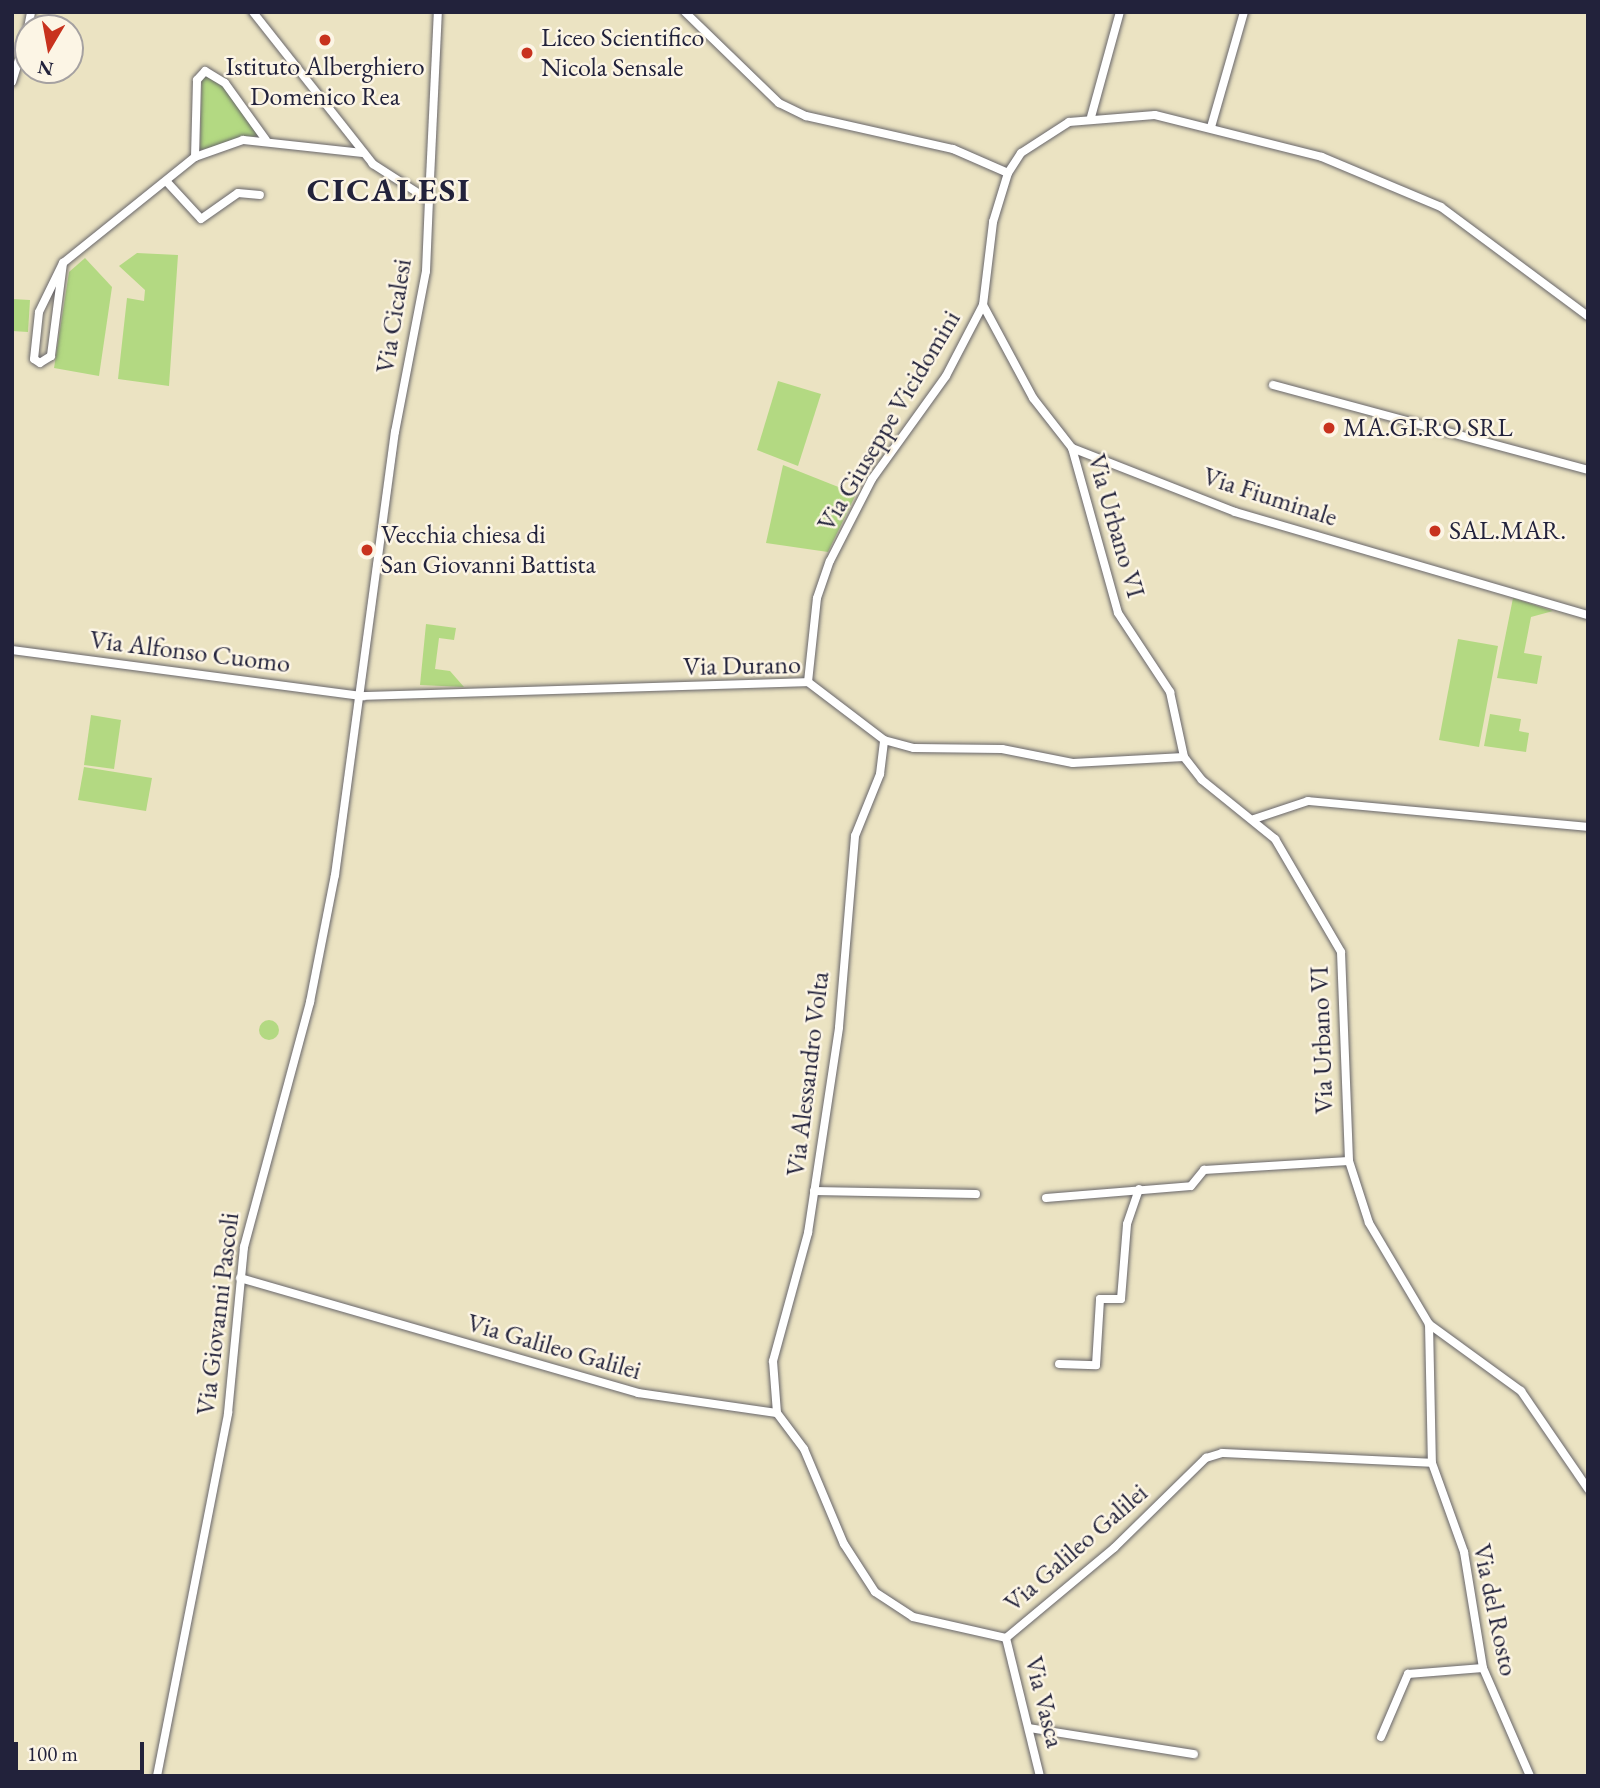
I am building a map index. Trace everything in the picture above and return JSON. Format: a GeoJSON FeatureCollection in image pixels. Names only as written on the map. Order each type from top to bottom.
{"type":"FeatureCollection","features":[{"type":"Feature","properties":{"kind":"street"},"geometry":{"type":"LineString","coordinates":[[253,12],[363,153],[429,200]]}},
{"type":"Feature","properties":{"kind":"street","name":"Via Cicalesi"},"geometry":{"type":"LineString","coordinates":[[363,696],[395,432],[426,271],[438,12]]}},
{"type":"Feature","properties":{"kind":"street"},"geometry":{"type":"LineString","coordinates":[[685,12],[788,108],[953,149],[1008,173]]}},
{"type":"Feature","properties":{"kind":"street"},"geometry":{"type":"LineString","coordinates":[[1091,117],[1120,12]]}},
{"type":"Feature","properties":{"kind":"street"},"geometry":{"type":"LineString","coordinates":[[1211,127],[1244,12]]}},
{"type":"Feature","properties":{"kind":"street"},"geometry":{"type":"LineString","coordinates":[[195,157],[197,80],[205,71],[225,83],[266,140]]}},
{"type":"Feature","properties":{"kind":"street"},"geometry":{"type":"LineString","coordinates":[[983,305],[993,222],[1008,173],[1038,139],[1091,117],[1132,112],[1211,127],[1322,157],[1441,207],[1588,316]]}},
{"type":"Feature","properties":{"kind":"street"},"geometry":{"type":"LineString","coordinates":[[62,263],[51,356],[40,363],[34,359],[39,312],[62,263],[195,157],[221,145],[266,140],[363,153]]}},
{"type":"Feature","properties":{"kind":"street"},"geometry":{"type":"LineString","coordinates":[[167,182],[201,219],[238,193],[260,195]]}},
{"type":"Feature","properties":{"kind":"street","name":"Via Urbano VI"},"geometry":{"type":"LineString","coordinates":[[983,305],[1033,398],[1072,448],[1104,544],[1118,613],[1170,692],[1184,757],[1202,780],[1254,819],[1296,869],[1340,952],[1349,1161],[1368,1223],[1429,1324],[1521,1391],[1588,1489]]}},
{"type":"Feature","properties":{"kind":"street","name":"Via Giuseppe Vicidomini"},"geometry":{"type":"LineString","coordinates":[[808,682],[817,598],[830,561],[872,479],[946,376],[983,305]]}},
{"type":"Feature","properties":{"kind":"street"},"geometry":{"type":"LineString","coordinates":[[1273,385],[1588,470]]}},
{"type":"Feature","properties":{"kind":"street","name":"Via Fiuminale"},"geometry":{"type":"LineString","coordinates":[[1072,448],[1235,512],[1588,615]]}},
{"type":"Feature","properties":{"kind":"street","name":"Via Alfonso Cuomo"},"geometry":{"type":"LineString","coordinates":[[12,650],[363,696]]}},
{"type":"Feature","properties":{"kind":"street","name":"Via Durano"},"geometry":{"type":"LineString","coordinates":[[363,696],[808,682],[884,740],[931,751],[1002,749],[1073,763],[1184,757]]}},
{"type":"Feature","properties":{"kind":"street","name":"Via Giovanni Pascoli"},"geometry":{"type":"LineString","coordinates":[[157,1776],[228,1413],[240,1278],[253,1202],[310,1002],[363,696]]}},
{"type":"Feature","properties":{"kind":"street","name":"Via Alessandro Volta"},"geometry":{"type":"LineString","coordinates":[[777,1413],[773,1361],[814,1191],[839,1027],[855,836],[880,774],[884,740]]}},
{"type":"Feature","properties":{"kind":"street"},"geometry":{"type":"LineString","coordinates":[[1254,819],[1308,801],[1588,827]]}},
{"type":"Feature","properties":{"kind":"street"},"geometry":{"type":"LineString","coordinates":[[1046,1198],[1191,1186],[1204,1170],[1349,1161]]}},
{"type":"Feature","properties":{"kind":"street"},"geometry":{"type":"LineString","coordinates":[[1059,1364],[1096,1365],[1100,1299],[1121,1299],[1127,1224],[1139,1189]]}},
{"type":"Feature","properties":{"kind":"street"},"geometry":{"type":"LineString","coordinates":[[814,1191],[976,1194]]}},
{"type":"Feature","properties":{"kind":"street","name":"Via Galileo Galilei"},"geometry":{"type":"LineString","coordinates":[[240,1278],[638,1393],[777,1413],[804,1449],[844,1544],[875,1592],[913,1617],[1006,1638],[1114,1548],[1206,1458],[1222,1453],[1432,1463]]}},
{"type":"Feature","properties":{"kind":"street","name":"Via del Rosto"},"geometry":{"type":"LineString","coordinates":[[1429,1324],[1432,1463],[1464,1552],[1483,1668],[1530,1776]]}},
{"type":"Feature","properties":{"kind":"street","name":"Via Vasca"},"geometry":{"type":"LineString","coordinates":[[1006,1638],[1041,1776]]}},
{"type":"Feature","properties":{"kind":"street"},"geometry":{"type":"LineString","coordinates":[[1381,1737],[1408,1674],[1483,1668]]}},
{"type":"Feature","properties":{"kind":"street"},"geometry":{"type":"LineString","coordinates":[[1029,1728],[1194,1754]]}},
{"type":"Feature","properties":{"kind":"green space"},"geometry":{"type":"Polygon","coordinates":[[[212,76],[222,85],[259,135],[200,150],[202,78],[212,76]]]}},
{"type":"Feature","properties":{"kind":"green space"},"geometry":{"type":"Polygon","coordinates":[[[137,253],[178,255],[169,386],[118,379],[127,298],[144,301],[145,290],[119,266],[137,253]]]}},
{"type":"Feature","properties":{"kind":"green space"},"geometry":{"type":"Polygon","coordinates":[[[85,258],[112,287],[99,376],[54,368],[69,272],[85,258]]]}},
{"type":"Feature","properties":{"kind":"green space"},"geometry":{"type":"Polygon","coordinates":[[[12,299],[30,300],[28,332],[12,331],[12,299]]]}},
{"type":"Feature","properties":{"kind":"green space"},"geometry":{"type":"Polygon","coordinates":[[[778,381],[821,394],[798,466],[757,450],[778,381]]]}},
{"type":"Feature","properties":{"kind":"green space"},"geometry":{"type":"Polygon","coordinates":[[[783,465],[856,494],[828,552],[766,543],[783,465]]]}},
{"type":"Feature","properties":{"kind":"green space"},"geometry":{"type":"Polygon","coordinates":[[[1513,598],[1553,611],[1531,617],[1524,653],[1542,656],[1537,684],[1497,678],[1513,598]]]}},
{"type":"Feature","properties":{"kind":"green space"},"geometry":{"type":"Polygon","coordinates":[[[426,624],[456,628],[454,640],[439,638],[435,669],[450,671],[464,687],[420,685],[426,624]]]}},
{"type":"Feature","properties":{"kind":"green space"},"geometry":{"type":"Polygon","coordinates":[[[1458,639],[1498,646],[1479,747],[1439,740],[1458,639]]]}},
{"type":"Feature","properties":{"kind":"green space"},"geometry":{"type":"Polygon","coordinates":[[[1490,714],[1521,719],[1519,731],[1529,733],[1526,752],[1484,746],[1490,714]]]}},
{"type":"Feature","properties":{"kind":"green space"},"geometry":{"type":"Polygon","coordinates":[[[91,715],[121,720],[114,769],[84,765],[91,715]]]}},
{"type":"Feature","properties":{"kind":"green space"},"geometry":{"type":"Polygon","coordinates":[[[84,767],[152,778],[146,811],[78,800],[84,767]]]}},
{"type":"Feature","properties":{"kind":"green space"},"geometry":{"type":"Polygon","coordinates":[[[269,1020],[276,1023],[279,1030],[276,1037],[269,1040],[262,1037],[259,1030],[262,1023],[269,1020]]]}},
{"type":"Feature","properties":{"kind":"place","name":"Istituto Alberghiero Domenico Rea"},"geometry":{"type":"Point","coordinates":[325,40]}},
{"type":"Feature","properties":{"kind":"place","name":"Liceo Scientifico Nicola Sensale"},"geometry":{"type":"Point","coordinates":[527,53]}},
{"type":"Feature","properties":{"kind":"place","name":"MA.GI.RO SRL"},"geometry":{"type":"Point","coordinates":[1329,428]}},
{"type":"Feature","properties":{"kind":"place","name":"SAL.MAR."},"geometry":{"type":"Point","coordinates":[1435,531]}},
{"type":"Feature","properties":{"kind":"place","name":"Vecchia chiesa di San Giovanni Battista"},"geometry":{"type":"Point","coordinates":[367,550]}},
{"type":"Feature","properties":{"kind":"district","name":"CICALESI"},"geometry":{"type":"Point","coordinates":[389,190]}}]}
